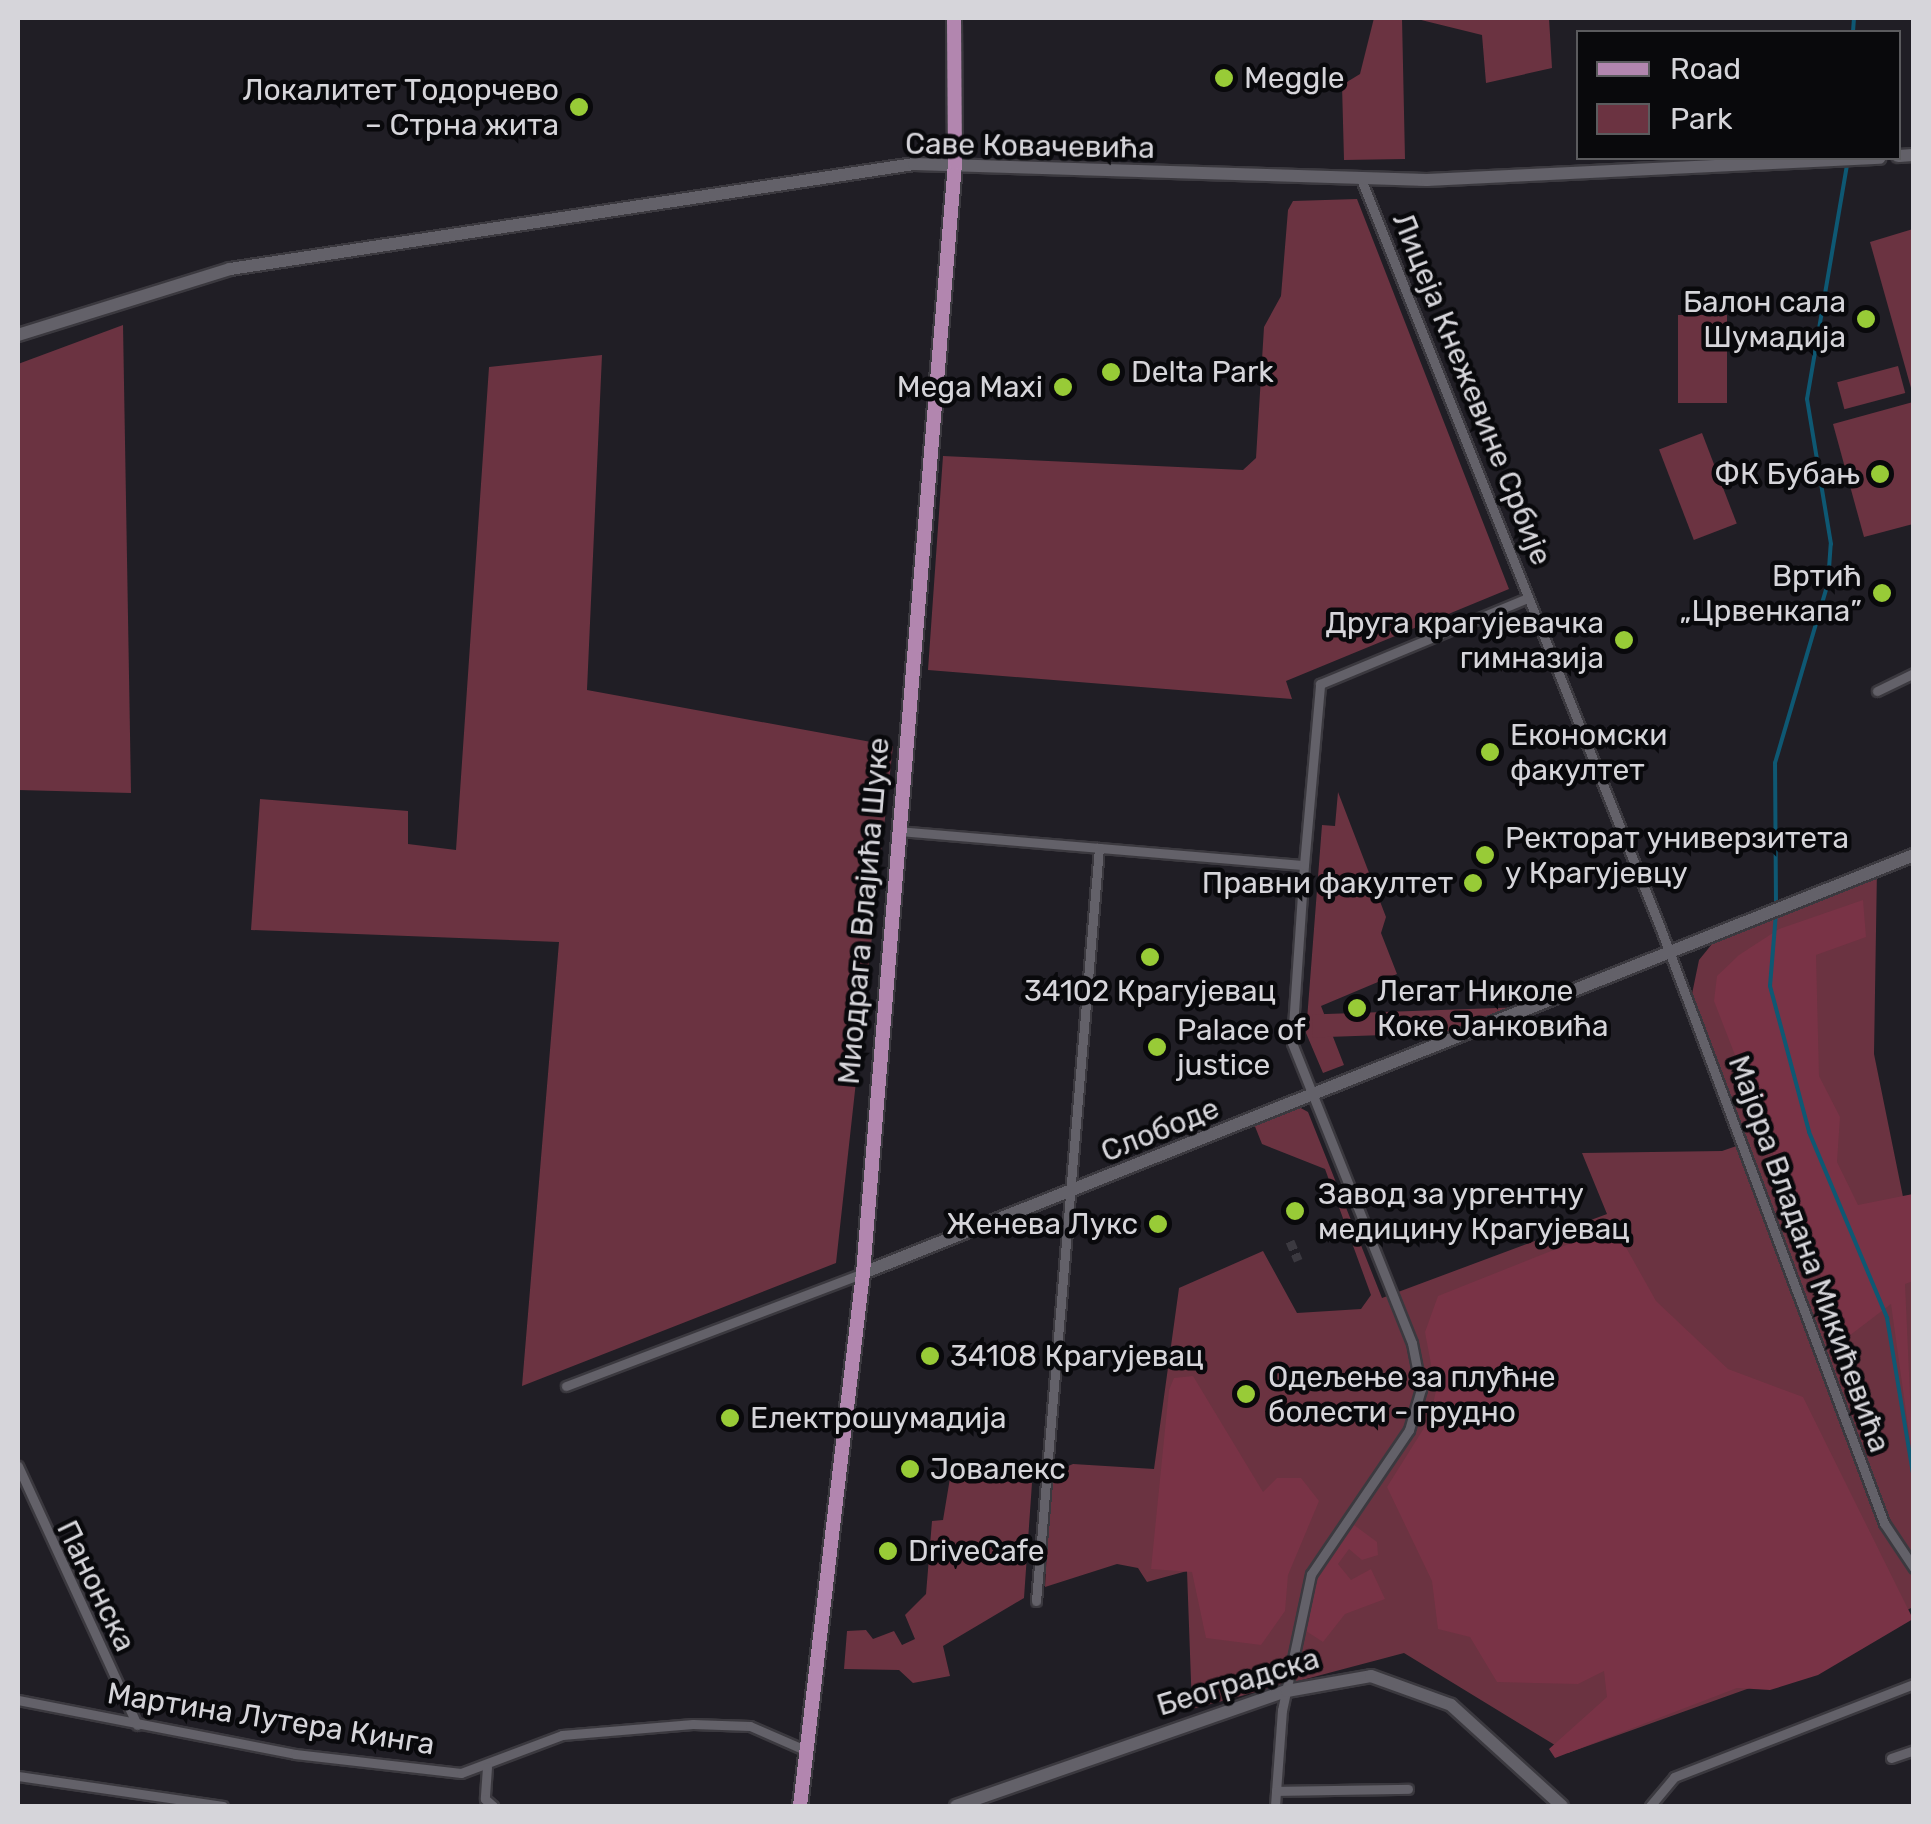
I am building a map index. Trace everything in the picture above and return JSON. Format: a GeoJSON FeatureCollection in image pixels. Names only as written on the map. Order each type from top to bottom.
{"type":"FeatureCollection","features":[{"type":"Feature","properties":{"kind":"main road","name":"Миодрага Влајића Шуке"},"geometry":{"type":"LineString","coordinates":[[800,1806],[863,1273],[954,162],[954,18]]}},
{"type":"Feature","properties":{"kind":"street","name":"Саве Ковачевића"},"geometry":{"type":"LineString","coordinates":[[18,335],[230,268],[954,162],[1361,179],[1828,160]]}},
{"type":"Feature","properties":{"kind":"street","name":"Лицеја Кнежевине Србије"},"geometry":{"type":"LineString","coordinates":[[1361,179],[1670,952]]}},
{"type":"Feature","properties":{"kind":"street"},"geometry":{"type":"LineString","coordinates":[[1275,1806],[1288,1691],[1316,1562],[1409,1430],[1421,1390],[1407,1329],[1290,1033],[1320,684],[1528,598]]}},
{"type":"Feature","properties":{"kind":"street"},"geometry":{"type":"LineString","coordinates":[[1877,690],[1914,674]]}},
{"type":"Feature","properties":{"kind":"street"},"geometry":{"type":"LineString","coordinates":[[898,831],[1304,865]]}},
{"type":"Feature","properties":{"kind":"street"},"geometry":{"type":"LineString","coordinates":[[1036,1601],[1100,848]]}},
{"type":"Feature","properties":{"kind":"street","name":"Слободе"},"geometry":{"type":"LineString","coordinates":[[566,1386],[1071,1192],[1914,855]]}},
{"type":"Feature","properties":{"kind":"street","name":"Мајора Владана Микићевића"},"geometry":{"type":"LineString","coordinates":[[1670,952],[1884,1523],[1914,1568]]}},
{"type":"Feature","properties":{"kind":"street","name":"Панонска"},"geometry":{"type":"LineString","coordinates":[[18,1466],[137,1725]]}},
{"type":"Feature","properties":{"kind":"street","name":"Београдска"},"geometry":{"type":"LineString","coordinates":[[956,1806],[1288,1691],[1371,1676],[1428,1692],[1562,1806]]}},
{"type":"Feature","properties":{"kind":"street"},"geometry":{"type":"LineString","coordinates":[[1650,1806],[1674,1777],[1914,1684]]}},
{"type":"Feature","properties":{"kind":"street","name":"Мартина Лутера Кинга"},"geometry":{"type":"LineString","coordinates":[[18,1700],[137,1725],[402,1767],[487,1768],[562,1734],[693,1724],[750,1726],[805,1750]]}},
{"type":"Feature","properties":{"kind":"street"},"geometry":{"type":"LineString","coordinates":[[1890,1758],[1914,1750]]}},
{"type":"Feature","properties":{"kind":"street"},"geometry":{"type":"LineString","coordinates":[[487,1768],[485,1799],[493,1806]]}},
{"type":"Feature","properties":{"kind":"street"},"geometry":{"type":"LineString","coordinates":[[18,1776],[223,1806]]}},
{"type":"Feature","properties":{"kind":"street"},"geometry":{"type":"LineString","coordinates":[[1276,1791],[1408,1789]]}},
{"type":"Feature","properties":{"kind":"green space"},"geometry":{"type":"Polygon","coordinates":[[[1374,18],[1402,18],[1405,159],[1344,160],[1342,85],[1360,74],[1374,18]]]}},
{"type":"Feature","properties":{"kind":"green space"},"geometry":{"type":"Polygon","coordinates":[[[1413,18],[1549,18],[1552,68],[1486,83],[1482,35],[1413,18]]]}},
{"type":"Feature","properties":{"kind":"green space"},"geometry":{"type":"Polygon","coordinates":[[[1357,199],[1509,589],[1286,681],[1292,699],[928,670],[943,456],[1243,470],[1256,458],[1264,327],[1281,296],[1288,210],[1293,201],[1357,199]]]}},
{"type":"Feature","properties":{"kind":"green space","name":"ФК Бубањ"},"geometry":{"type":"Polygon","coordinates":[[[1914,229],[1913,395],[1870,242],[1914,229]]]}},
{"type":"Feature","properties":{"kind":"green space"},"geometry":{"type":"Polygon","coordinates":[[[1678,315],[1727,315],[1727,403],[1678,403],[1678,315]]]}},
{"type":"Feature","properties":{"kind":"green space"},"geometry":{"type":"Polygon","coordinates":[[[123,325],[131,793],[18,790],[18,364],[123,325]]]}},
{"type":"Feature","properties":{"kind":"green space"},"geometry":{"type":"Polygon","coordinates":[[[602,355],[587,690],[893,746],[836,1263],[522,1386],[559,942],[251,930],[260,799],[408,811],[408,844],[456,850],[489,367],[602,355]]]}},
{"type":"Feature","properties":{"kind":"green space"},"geometry":{"type":"Polygon","coordinates":[[[1898,366],[1905,393],[1844,409],[1837,382],[1898,366]]]}},
{"type":"Feature","properties":{"kind":"green space","name":"ФК Бубањ"},"geometry":{"type":"Polygon","coordinates":[[[1913,402],[1913,524],[1864,537],[1833,424],[1913,402]]]}},
{"type":"Feature","properties":{"kind":"green space"},"geometry":{"type":"Polygon","coordinates":[[[1702,433],[1737,524],[1694,540],[1659,449],[1702,433]]]}},
{"type":"Feature","properties":{"kind":"green space"},"geometry":{"type":"Polygon","coordinates":[[[1338,792],[1386,917],[1381,933],[1397,974],[1321,1006],[1344,1065],[1323,1073],[1306,1033],[1322,825],[1335,826],[1338,792]]]}},
{"type":"Feature","properties":{"kind":"green space"},"geometry":{"type":"Polygon","coordinates":[[[1877,869],[1874,1054],[1914,1251],[1913,1607],[1761,1684],[1568,1753],[1404,1653],[1192,1709],[1187,1571],[1147,1582],[1138,1568],[1117,1564],[1045,1587],[1051,1473],[1073,1464],[1154,1469],[1179,1288],[1263,1251],[1297,1313],[1361,1309],[1371,1295],[1325,1169],[1262,1144],[1254,1124],[1297,1106],[1308,1112],[1382,1298],[1607,1214],[1582,1153],[1722,1151],[1748,1142],[1692,994],[1699,960],[1716,939],[1877,869]]]}},
{"type":"Feature","properties":{"kind":"green space"},"geometry":{"type":"Polygon","coordinates":[[[1529,1007],[1530,1030],[1313,1038],[1312,1015],[1529,1007]]]}},
{"type":"Feature","properties":{"kind":"green space"},"geometry":{"type":"Polygon","coordinates":[[[950,1478],[1032,1483],[1024,1598],[943,1646],[950,1676],[913,1683],[899,1670],[844,1669],[847,1631],[866,1630],[873,1639],[894,1631],[902,1645],[915,1639],[905,1615],[926,1594],[932,1521],[943,1520],[950,1478]]]}},
{"type":"Feature","properties":{"kind":"shaded area"},"geometry":{"type":"Polygon","coordinates":[[[1863,900],[1866,937],[1816,955],[1819,1076],[1840,1117],[1837,1162],[1858,1205],[1913,1194],[1913,1281],[1905,1284],[1913,1462],[1891,1304],[1845,1339],[1714,1001],[1717,976],[1739,955],[1779,929],[1863,900]]]}},
{"type":"Feature","properties":{"kind":"shaded area"},"geometry":{"type":"Polygon","coordinates":[[[1614,1226],[1656,1301],[1728,1369],[1803,1397],[1913,1619],[1818,1675],[1770,1690],[1737,1688],[1555,1758],[1549,1749],[1607,1697],[1604,1671],[1578,1684],[1497,1682],[1470,1637],[1438,1629],[1432,1581],[1387,1487],[1429,1420],[1436,1391],[1425,1332],[1438,1296],[1614,1226]]]}},
{"type":"Feature","properties":{"kind":"shaded area"},"geometry":{"type":"Polygon","coordinates":[[[1193,1376],[1263,1492],[1277,1478],[1301,1478],[1319,1501],[1288,1575],[1285,1611],[1261,1645],[1206,1638],[1192,1572],[1151,1569],[1169,1390],[1174,1378],[1193,1376]]]}},
{"type":"Feature","properties":{"kind":"shaded area"},"geometry":{"type":"Polygon","coordinates":[[[1354,1525],[1377,1542],[1378,1555],[1362,1560],[1349,1549],[1338,1564],[1351,1580],[1371,1569],[1385,1599],[1345,1614],[1323,1642],[1306,1631],[1312,1587],[1354,1525]]]}},
{"type":"Feature","properties":{"kind":"waterway"},"geometry":{"type":"LineString","coordinates":[[1853,30],[1854,18]]}},
{"type":"Feature","properties":{"kind":"waterway"},"geometry":{"type":"LineString","coordinates":[[1776,904],[1775,763],[1828,583],[1831,544],[1807,399],[1847,164]]}},
{"type":"Feature","properties":{"kind":"waterway"},"geometry":{"type":"LineString","coordinates":[[1776,913],[1770,986],[1809,1132],[1887,1318],[1914,1480]]}},
{"type":"Feature","properties":{"kind":"tunnel"},"geometry":{"type":"LineString","coordinates":[[1290,1241],[1298,1260]]}},
{"type":"Feature","properties":{"kind":"place","name":"Meggle"},"geometry":{"type":"Point","coordinates":[1224,78]}},
{"type":"Feature","properties":{"kind":"place","name":"Локалитет Тодорчево – Стрна жита"},"geometry":{"type":"Point","coordinates":[579,107]}},
{"type":"Feature","properties":{"kind":"place","name":"Балон сала Шумадија"},"geometry":{"type":"Point","coordinates":[1866,319]}},
{"type":"Feature","properties":{"kind":"place","name":"Delta Park"},"geometry":{"type":"Point","coordinates":[1111,372]}},
{"type":"Feature","properties":{"kind":"place","name":"Mega Maxi"},"geometry":{"type":"Point","coordinates":[1063,387]}},
{"type":"Feature","properties":{"kind":"place","name":"ФК Бубањ"},"geometry":{"type":"Point","coordinates":[1880,474]}},
{"type":"Feature","properties":{"kind":"place","name":"Вртић „Црвенкапа”"},"geometry":{"type":"Point","coordinates":[1882,593]}},
{"type":"Feature","properties":{"kind":"place","name":"Друга крагујевачка гимназија"},"geometry":{"type":"Point","coordinates":[1624,640]}},
{"type":"Feature","properties":{"kind":"place","name":"Економски факултет"},"geometry":{"type":"Point","coordinates":[1490,752]}},
{"type":"Feature","properties":{"kind":"place","name":"Ректорат универзитета у Крагујевцу"},"geometry":{"type":"Point","coordinates":[1485,855]}},
{"type":"Feature","properties":{"kind":"place","name":"Правни факултет"},"geometry":{"type":"Point","coordinates":[1473,883]}},
{"type":"Feature","properties":{"kind":"place","name":"34102 Крагујевац"},"geometry":{"type":"Point","coordinates":[1150,957]}},
{"type":"Feature","properties":{"kind":"place","name":"Легат Николе Коке Јанковића"},"geometry":{"type":"Point","coordinates":[1357,1008]}},
{"type":"Feature","properties":{"kind":"place","name":"Palace of justice"},"geometry":{"type":"Point","coordinates":[1157,1047]}},
{"type":"Feature","properties":{"kind":"place","name":"Завод за ургентну медицину Крагујевац"},"geometry":{"type":"Point","coordinates":[1295,1211]}},
{"type":"Feature","properties":{"kind":"place","name":"Женева Лукс"},"geometry":{"type":"Point","coordinates":[1158,1224]}},
{"type":"Feature","properties":{"kind":"place","name":"34108 Крагујевац"},"geometry":{"type":"Point","coordinates":[930,1356]}},
{"type":"Feature","properties":{"kind":"place","name":"Одељење за плућне болести - грудно"},"geometry":{"type":"Point","coordinates":[1246,1394]}},
{"type":"Feature","properties":{"kind":"place","name":"Електрошумадија"},"geometry":{"type":"Point","coordinates":[730,1418]}},
{"type":"Feature","properties":{"kind":"place","name":"Јовалекс"},"geometry":{"type":"Point","coordinates":[910,1469]}},
{"type":"Feature","properties":{"kind":"place","name":"DriveCafe"},"geometry":{"type":"Point","coordinates":[888,1551]}}]}
